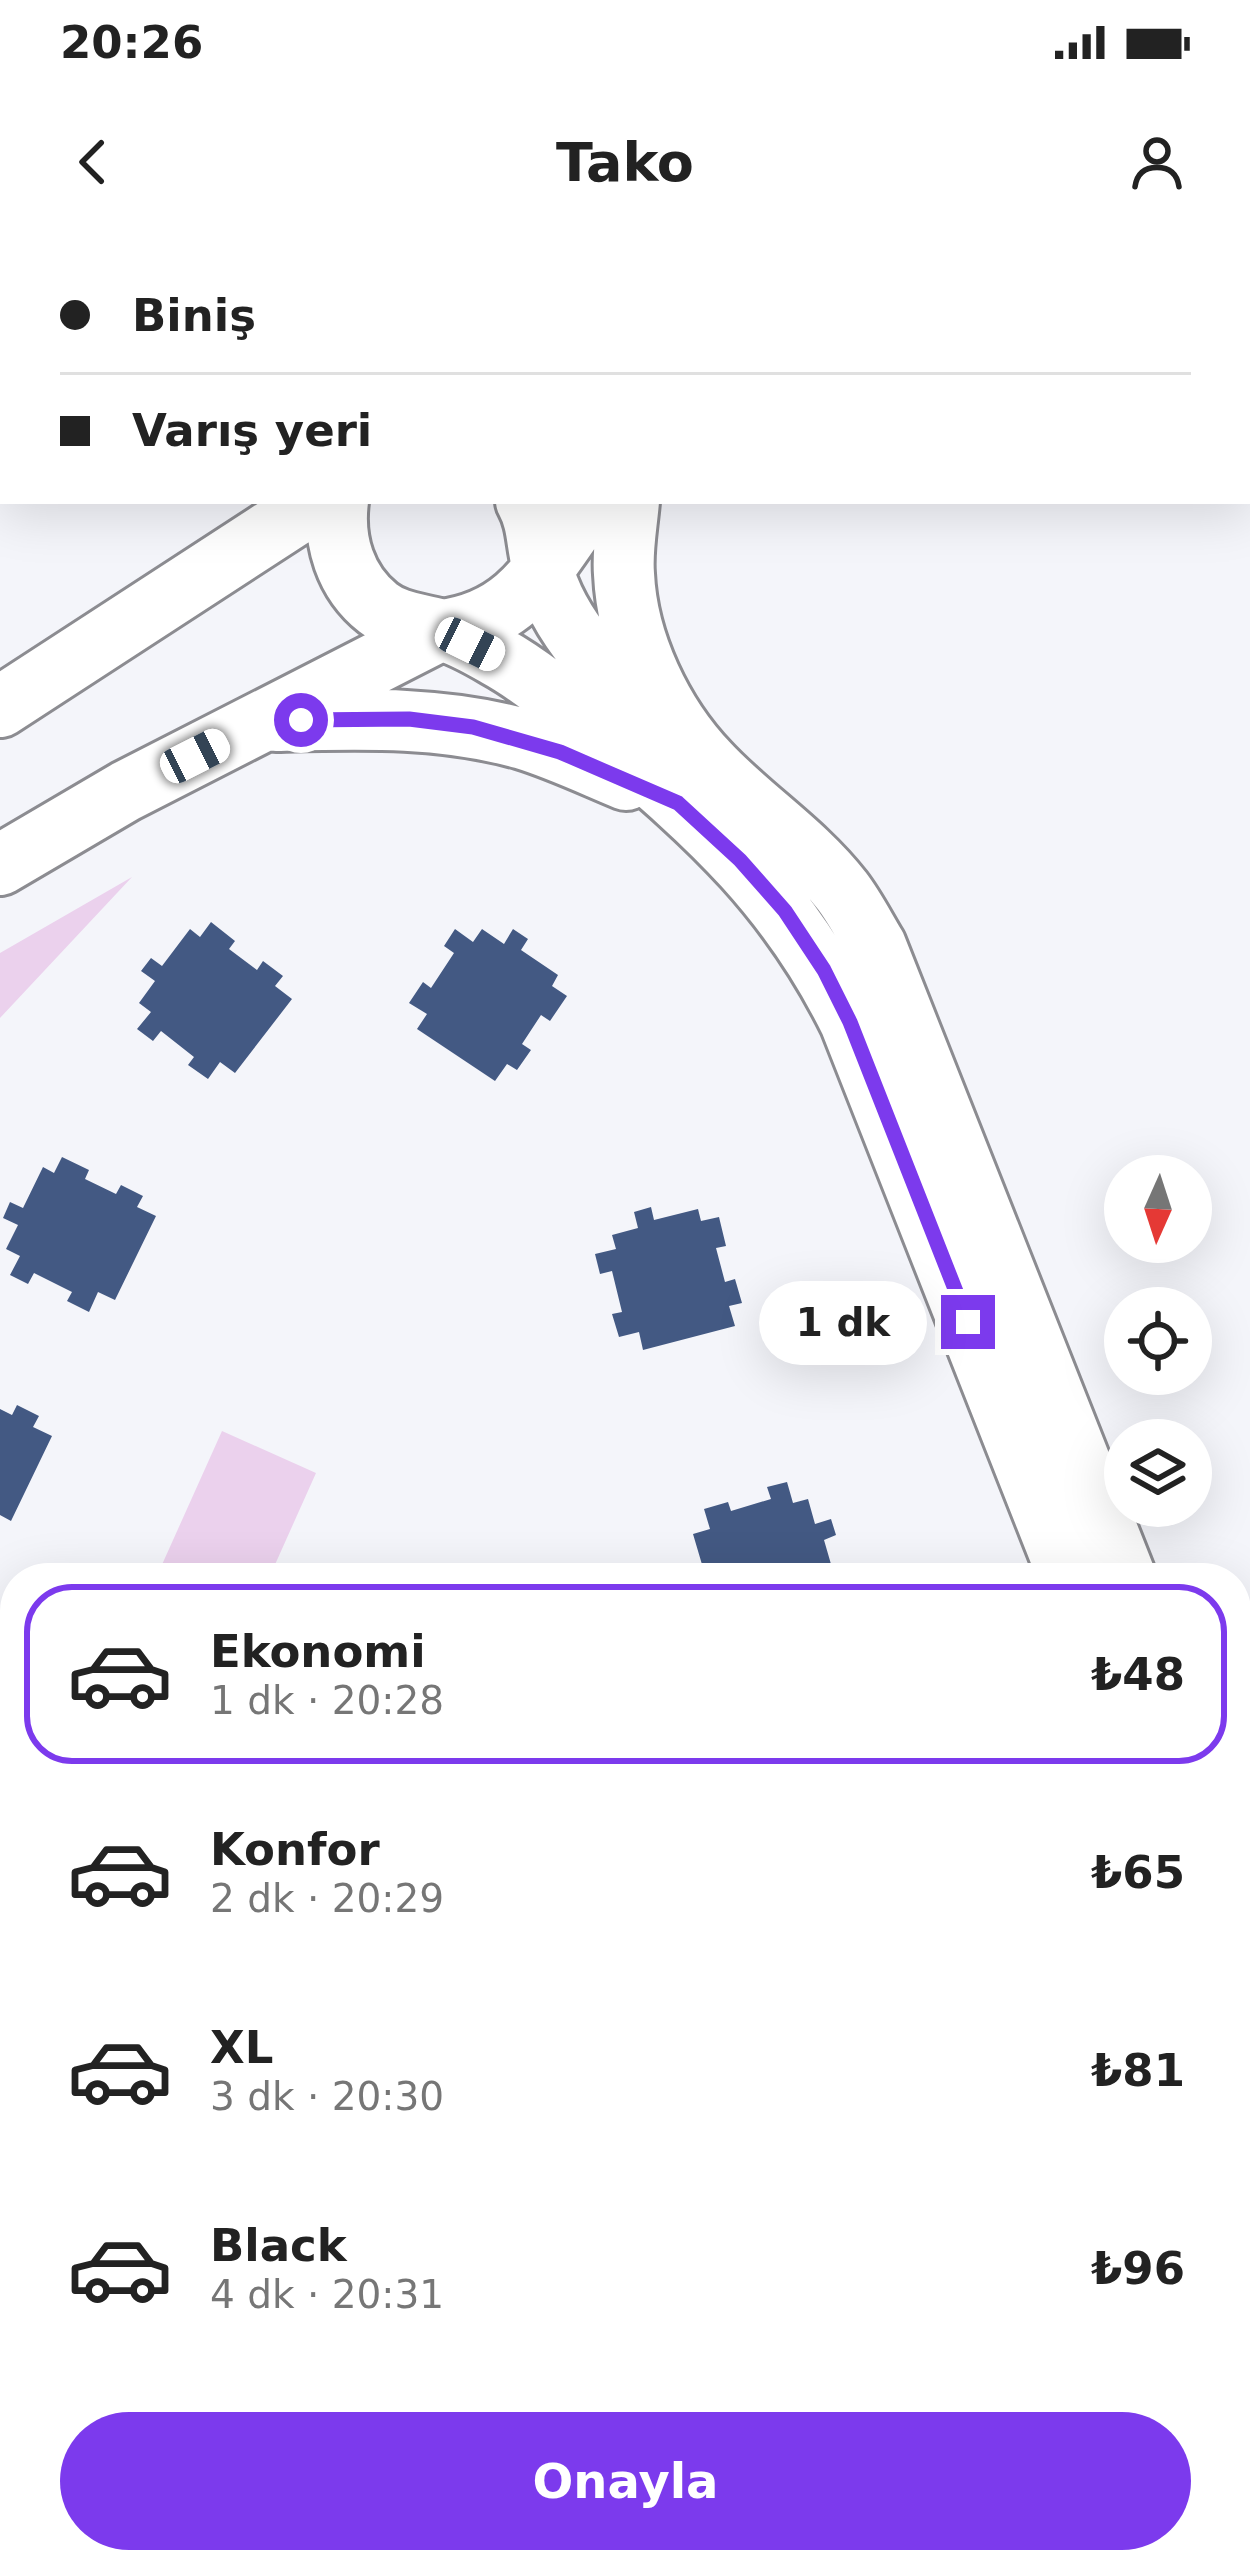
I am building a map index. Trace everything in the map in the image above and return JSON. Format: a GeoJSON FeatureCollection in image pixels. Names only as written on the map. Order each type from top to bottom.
{"type":"FeatureCollection","features":[{"type":"Feature","properties":{"kind":"main road"},"geometry":{"type":"LineString","coordinates":[[0,707],[312,504]]}},
{"type":"Feature","properties":{"kind":"main road"},"geometry":{"type":"LineString","coordinates":[[338,504],[340,553],[355,584],[378,608],[498,657],[800,846],[842,891],[876,946],[1120,1563]]}},
{"type":"Feature","properties":{"kind":"main road"},"geometry":{"type":"LineString","coordinates":[[527,504],[542,567],[570,626],[693,783],[740,860],[785,911],[824,970],[859,1044],[1063,1563]]}},
{"type":"Feature","properties":{"kind":"main road"},"geometry":{"type":"LineString","coordinates":[[0,865],[126,791],[441,630],[497,616],[523,595],[590,504]]}},
{"type":"Feature","properties":{"kind":"main road"},"geometry":{"type":"LineString","coordinates":[[629,504],[623,571],[641,654],[693,783]]}},
{"type":"Feature","properties":{"kind":"main road"},"geometry":{"type":"LineString","coordinates":[[264,721],[409,719],[473,727],[693,783]]}},
{"type":"Feature","properties":{"kind":"shaded area"},"geometry":{"type":"Polygon","coordinates":[[[132,877],[0,1018],[0,953],[132,877]]]}},
{"type":"Feature","properties":{"kind":"shaded area"},"geometry":{"type":"Polygon","coordinates":[[[222,1431],[316,1473],[276,1563],[163,1563],[222,1431]]]}},
{"type":"Feature","properties":{"kind":"building"},"geometry":{"type":"Polygon","coordinates":[[[211,922],[235,941],[229,949],[257,970],[263,961],[283,976],[275,986],[292,999],[235,1073],[220,1062],[208,1079],[188,1065],[194,1057],[161,1031],[153,1041],[137,1029],[151,1012],[139,1003],[155,981],[141,971],[151,958],[162,966],[190,929],[200,937],[211,922]]]}},
{"type":"Feature","properties":{"kind":"building"},"geometry":{"type":"Polygon","coordinates":[[[455,929],[473,942],[482,929],[504,944],[513,929],[528,939],[521,950],[558,975],[552,986],[567,996],[550,1021],[541,1015],[522,1044],[531,1050],[517,1070],[507,1064],[495,1081],[417,1029],[427,1014],[409,1003],[423,982],[431,988],[454,953],[444,946],[455,929]]]}},
{"type":"Feature","properties":{"kind":"building"},"geometry":{"type":"Polygon","coordinates":[[[62,1157],[89,1170],[85,1179],[116,1194],[121,1185],[143,1196],[137,1207],[156,1216],[115,1300],[98,1292],[89,1312],[67,1301],[72,1292],[34,1273],[28,1284],[10,1275],[20,1256],[6,1249],[18,1225],[3,1218],[10,1202],[23,1208],[43,1167],[54,1173],[62,1157]]]}},
{"type":"Feature","properties":{"kind":"building"},"geometry":{"type":"Polygon","coordinates":[[[651,1207],[654,1220],[698,1209],[701,1221],[719,1217],[726,1246],[716,1248],[725,1282],[735,1279],[742,1303],[729,1306],[735,1326],[643,1350],[639,1332],[619,1337],[612,1314],[622,1312],[612,1271],[600,1274],[595,1254],[616,1249],[612,1235],[638,1228],[634,1212],[651,1207]]]}},
{"type":"Feature","properties":{"kind":"building"},"geometry":{"type":"Polygon","coordinates":[[[17,1405],[39,1416],[33,1427],[52,1436],[11,1521],[0,1515],[0,1409],[12,1415],[17,1405]]]}},
{"type":"Feature","properties":{"kind":"building"},"geometry":{"type":"Polygon","coordinates":[[[787,1482],[793,1503],[808,1499],[815,1524],[831,1519],[836,1535],[824,1540],[831,1563],[702,1563],[693,1534],[710,1529],[704,1509],[728,1502],[731,1511],[771,1499],[767,1487],[787,1482]]]}},
{"type":"Feature","properties":{"kind":"route"},"geometry":{"type":"LineString","coordinates":[[301,720],[409,719],[473,727],[560,752],[678,803],[740,860],[785,911],[824,970],[850,1022],[968,1322]]}}]}
